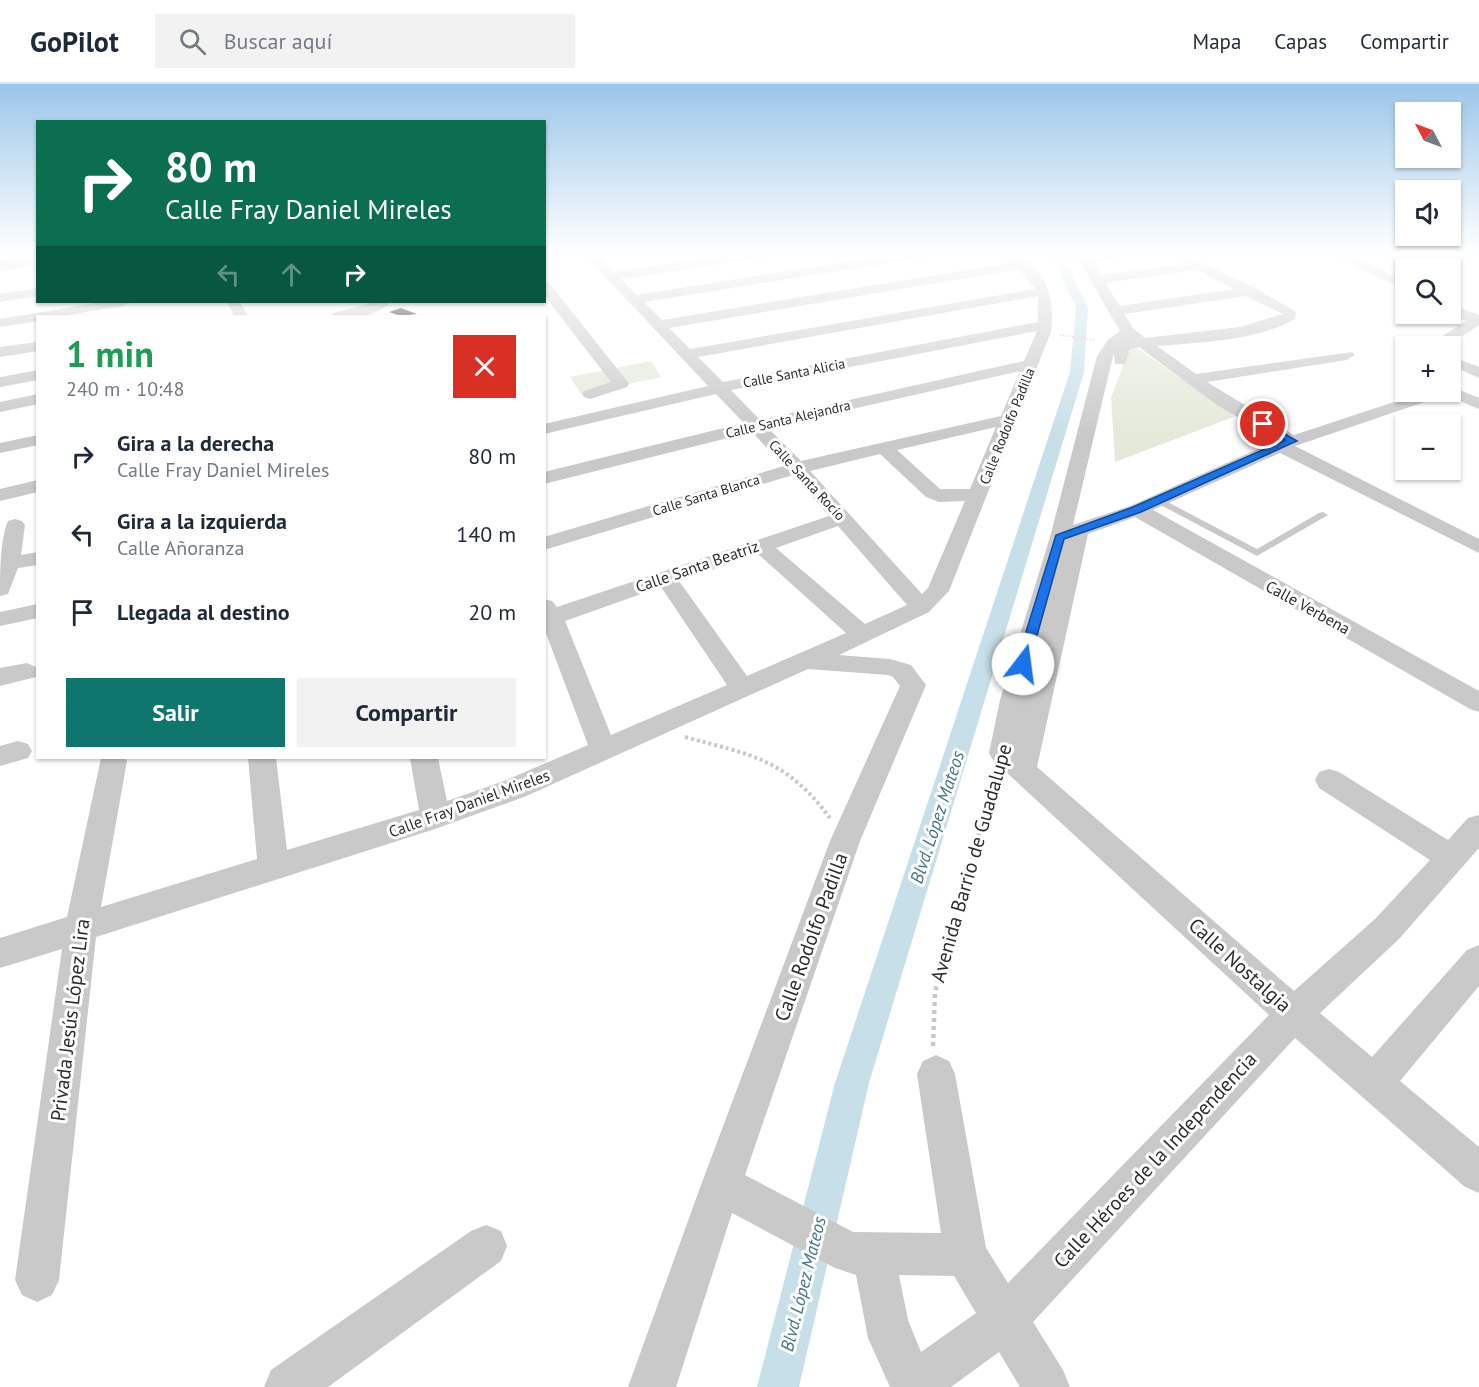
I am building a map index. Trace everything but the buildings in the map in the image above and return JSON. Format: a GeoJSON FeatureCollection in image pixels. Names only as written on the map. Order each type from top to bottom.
{"type":"FeatureCollection","features":[{"type":"Feature","properties":{"kind":"street"},"geometry":{"type":"LineString","coordinates":[[566,314],[621,384],[590,394]]}},
{"type":"Feature","properties":{"kind":"street","name":"Calle Santa Rocío"},"geometry":{"type":"LineString","coordinates":[[649,314],[843,518],[921,607]]}},
{"type":"Feature","properties":{"kind":"street"},"geometry":{"type":"LineString","coordinates":[[660,325],[726,314]]}},
{"type":"Feature","properties":{"kind":"street"},"geometry":{"type":"LineString","coordinates":[[893,314],[937,346]]}},
{"type":"Feature","properties":{"kind":"street"},"geometry":{"type":"LineString","coordinates":[[688,354],[909,314]]}},
{"type":"Feature","properties":{"kind":"street","name":"Calle Rodolfo Padilla"},"geometry":{"type":"LineString","coordinates":[[921,607],[938,591],[1032,364],[1052,330],[1049,314]]}},
{"type":"Feature","properties":{"kind":"street"},"geometry":{"type":"LineString","coordinates":[[1118,314],[1135,338],[1286,443],[1479,547]]}},
{"type":"Feature","properties":{"kind":"street"},"geometry":{"type":"LineString","coordinates":[[1135,338],[1265,326],[1287,320],[1289,314]]}},
{"type":"Feature","properties":{"kind":"street"},"geometry":{"type":"LineString","coordinates":[[1464,314],[1478,320]]}},
{"type":"Feature","properties":{"kind":"street"},"geometry":{"type":"LineString","coordinates":[[0,323],[36,316]]}},
{"type":"Feature","properties":{"kind":"street"},"geometry":{"type":"LineString","coordinates":[[1452,336],[1478,320]]}},
{"type":"Feature","properties":{"kind":"street","name":"Calle Santa Alicia"},"geometry":{"type":"LineString","coordinates":[[546,429],[719,388],[937,346],[1052,330]]}},
{"type":"Feature","properties":{"kind":"street","name":"Avenida Barrio de Guadalupe"},"geometry":{"type":"LineString","coordinates":[[1012,761],[1013,700],[1069,534],[1123,347],[1135,338]]}},
{"type":"Feature","properties":{"kind":"street"},"geometry":{"type":"LineString","coordinates":[[0,352],[36,346]]}},
{"type":"Feature","properties":{"kind":"street"},"geometry":{"type":"LineString","coordinates":[[1192,379],[1347,355]]}},
{"type":"Feature","properties":{"kind":"street","name":"Calle Santa Alejandra"},"geometry":{"type":"LineString","coordinates":[[546,478],[755,426],[1032,364]]}},
{"type":"Feature","properties":{"kind":"street"},"geometry":{"type":"LineString","coordinates":[[1461,365],[1479,373]]}},
{"type":"Feature","properties":{"kind":"street"},"geometry":{"type":"LineString","coordinates":[[0,382],[36,375]]}},
{"type":"Feature","properties":{"kind":"street"},"geometry":{"type":"LineString","coordinates":[[1461,396],[1479,404]]}},
{"type":"Feature","properties":{"kind":"street"},"geometry":{"type":"LineString","coordinates":[[0,407],[36,399]]}},
{"type":"Feature","properties":{"kind":"street"},"geometry":{"type":"LineString","coordinates":[[1069,534],[1148,505],[1286,443],[1409,402]]}},
{"type":"Feature","properties":{"kind":"street","name":"Calle Santa Blanca"},"geometry":{"type":"LineString","coordinates":[[546,543],[796,468],[1009,419]]}},
{"type":"Feature","properties":{"kind":"street"},"geometry":{"type":"LineString","coordinates":[[0,448],[36,440]]}},
{"type":"Feature","properties":{"kind":"street"},"geometry":{"type":"LineString","coordinates":[[883,447],[939,496],[979,494]]}},
{"type":"Feature","properties":{"kind":"street"},"geometry":{"type":"LineString","coordinates":[[0,495],[36,486]]}},
{"type":"Feature","properties":{"kind":"street","name":"Calle Verbena"},"geometry":{"type":"LineString","coordinates":[[1148,505],[1479,703]]}},
{"type":"Feature","properties":{"kind":"street","name":"Calle Santa Beatriz"},"geometry":{"type":"LineString","coordinates":[[548,611],[665,577],[843,518]]}},
{"type":"Feature","properties":{"kind":"street"},"geometry":{"type":"LineString","coordinates":[[0,589],[8,527],[36,520]]}},
{"type":"Feature","properties":{"kind":"street"},"geometry":{"type":"LineString","coordinates":[[760,545],[863,635]]}},
{"type":"Feature","properties":{"kind":"street"},"geometry":{"type":"LineString","coordinates":[[5,564],[36,558]]}},
{"type":"Feature","properties":{"kind":"street"},"geometry":{"type":"LineString","coordinates":[[665,577],[743,689]]}},
{"type":"Feature","properties":{"kind":"street","name":"Calle Fray Daniel Mireles"},"geometry":{"type":"LineString","coordinates":[[0,953],[435,817],[514,789],[807,661],[921,607]]}},
{"type":"Feature","properties":{"kind":"street"},"geometry":{"type":"LineString","coordinates":[[0,618],[36,611]]}},
{"type":"Feature","properties":{"kind":"street"},"geometry":{"type":"LineString","coordinates":[[548,611],[604,750]]}},
{"type":"Feature","properties":{"kind":"street"},"geometry":{"type":"LineString","coordinates":[[807,661],[890,667],[902,671],[913,685],[845,841]]}},
{"type":"Feature","properties":{"kind":"street"},"geometry":{"type":"LineString","coordinates":[[0,677],[27,671]]}},
{"type":"Feature","properties":{"kind":"street"},"geometry":{"type":"LineString","coordinates":[[262,759],[273,868]]}},
{"type":"Feature","properties":{"kind":"street"},"geometry":{"type":"LineString","coordinates":[[424,759],[435,817]]}},
{"type":"Feature","properties":{"kind":"street","name":"Privada Jesús López Lira"},"geometry":{"type":"LineString","coordinates":[[37,1280],[81,928],[113,761]]}},
{"type":"Feature","properties":{"kind":"street","name":"Calle Nostalgia"},"geometry":{"type":"LineString","coordinates":[[1012,761],[1373,1084],[1479,1173]]}},
{"type":"Feature","properties":{"kind":"street"},"geometry":{"type":"LineString","coordinates":[[1329,780],[1451,858]]}},
{"type":"Feature","properties":{"kind":"street","name":"Calle Héroes de la Independencia"},"geometry":{"type":"LineString","coordinates":[[862,1253],[883,1303],[896,1352],[914,1380],[922,1380],[1005,1319],[1294,1014],[1387,929],[1479,827]]}},
{"type":"Feature","properties":{"kind":"street","name":"Calle Rodolfo Padilla"},"geometry":{"type":"LineString","coordinates":[[652,1387],[733,1190],[845,841]]}},
{"type":"Feature","properties":{"kind":"street"},"geometry":{"type":"LineString","coordinates":[[1373,1084],[1479,961]]}},
{"type":"Feature","properties":{"kind":"street"},"geometry":{"type":"LineString","coordinates":[[936,1074],[966,1255],[1046,1387]]}},
{"type":"Feature","properties":{"kind":"street"},"geometry":{"type":"LineString","coordinates":[[733,1190],[862,1253],[966,1255]]}},
{"type":"Feature","properties":{"kind":"street"},"geometry":{"type":"LineString","coordinates":[[288,1387],[486,1246]]}},
{"type":"Feature","properties":{"kind":"lane"},"geometry":{"type":"LineString","coordinates":[[1148,505],[1257,553],[1323,515]]}},
{"type":"Feature","properties":{"kind":"path"},"geometry":{"type":"LineString","coordinates":[[1052,330],[1098,340]]}},
{"type":"Feature","properties":{"kind":"path","name":"Calle Rodolfo Padilla"},"geometry":{"type":"LineString","coordinates":[[652,728],[769,760],[812,791],[845,841]]}},
{"type":"Feature","properties":{"kind":"path","name":"Avenida Barrio de Guadalupe"},"geometry":{"type":"LineString","coordinates":[[936,1074],[931,1035],[935,993],[943,955],[1012,761]]}},
{"type":"Feature","properties":{"kind":"shaded area"},"geometry":{"type":"Polygon","coordinates":[[[1131,344],[1236,416],[1115,462],[1111,398],[1131,344]]]}},
{"type":"Feature","properties":{"kind":"shaded area"},"geometry":{"type":"Polygon","coordinates":[[[651,361],[661,377],[581,394],[570,377],[651,361]]]}},
{"type":"Feature","properties":{"kind":"waterway","name":"Blvd. López Mateos"},"geometry":{"type":"LineString","coordinates":[[778,1387],[852,1083],[1077,372],[1082,314]]}},
{"type":"Feature","properties":{"kind":"route"},"geometry":{"type":"LineString","coordinates":[[1023,664],[1060,537],[1137,510],[1292,441],[1263,424]]}}]}
